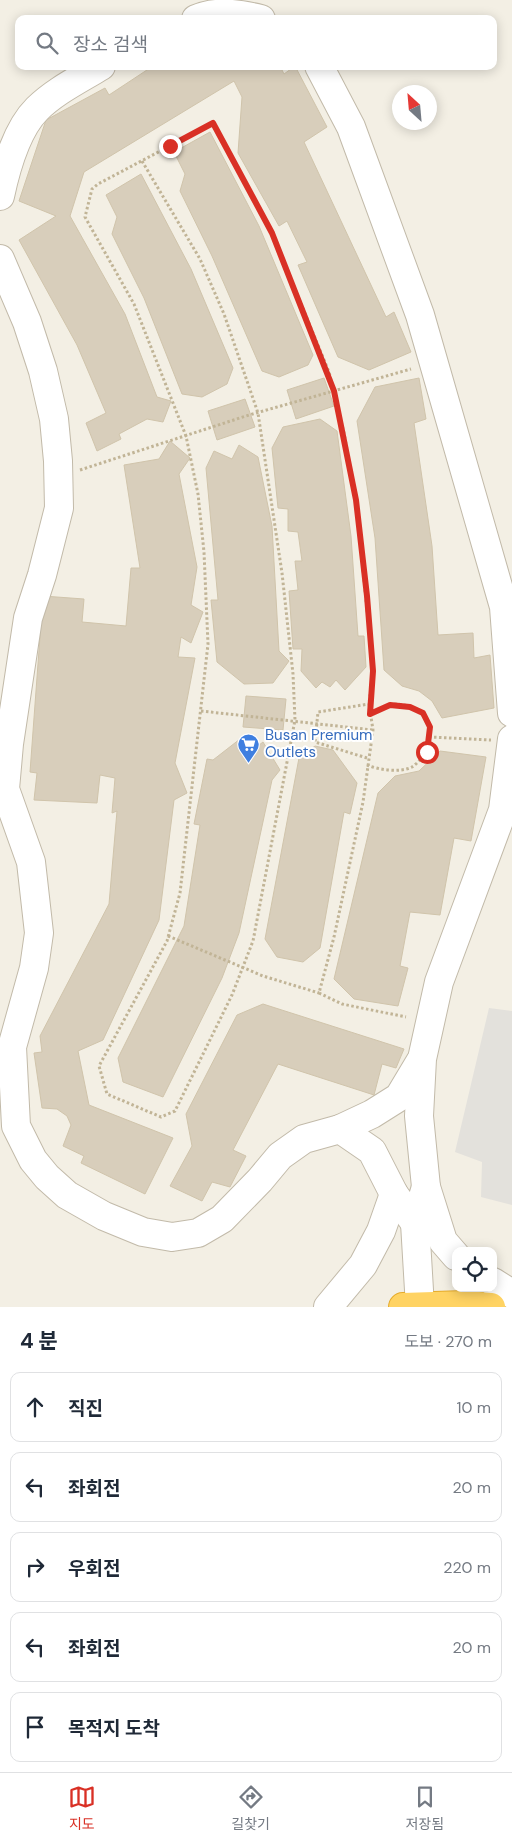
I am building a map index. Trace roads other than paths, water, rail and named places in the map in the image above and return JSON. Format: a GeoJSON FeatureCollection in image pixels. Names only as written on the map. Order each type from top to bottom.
{"type":"FeatureCollection","features":[{"type":"Feature","properties":{"kind":"highway"},"geometry":{"type":"LineString","coordinates":[[403,1307],[491,1307]]}},
{"type":"Feature","properties":{"kind":"street"},"geometry":{"type":"LineString","coordinates":[[219,15],[241,15]]}},
{"type":"Feature","properties":{"kind":"street"},"geometry":{"type":"LineString","coordinates":[[0,196],[4,174],[23,129],[36,110],[48,99],[95,70]]}},
{"type":"Feature","properties":{"kind":"street"},"geometry":{"type":"LineString","coordinates":[[321,70],[352,127],[420,315],[508,610],[512,713]]}},
{"type":"Feature","properties":{"kind":"street"},"geometry":{"type":"LineString","coordinates":[[0,259],[27,322],[43,371],[54,419],[58,477],[58,508],[51,543],[28,618],[9,744],[5,789],[31,862],[39,933],[34,968],[12,1047],[16,1126],[33,1160],[46,1176],[67,1195],[104,1216],[135,1229],[172,1237],[198,1233],[222,1219],[260,1180],[280,1156],[304,1140],[340,1129],[372,1114],[399,1097],[422,1059]]}},
{"type":"Feature","properties":{"kind":"street"},"geometry":{"type":"LineString","coordinates":[[452,1251],[443,1241],[426,1187],[419,1116],[422,1059],[439,982],[503,810],[512,740]]}},
{"type":"Feature","properties":{"kind":"street"},"geometry":{"type":"LineString","coordinates":[[340,1129],[372,1151],[394,1194],[415,1223]]}},
{"type":"Feature","properties":{"kind":"street"},"geometry":{"type":"LineString","coordinates":[[420,1307],[415,1223],[426,1187]]}},
{"type":"Feature","properties":{"kind":"street"},"geometry":{"type":"LineString","coordinates":[[328,1307],[363,1265],[381,1231],[394,1194]]}},
{"type":"Feature","properties":{"kind":"street"},"geometry":{"type":"LineString","coordinates":[[497,1285],[512,1294]]}},
{"type":"Feature","properties":{"kind":"place","name":"Busan Premium Outlets"},"geometry":{"type":"Point","coordinates":[249,763]}}]}
